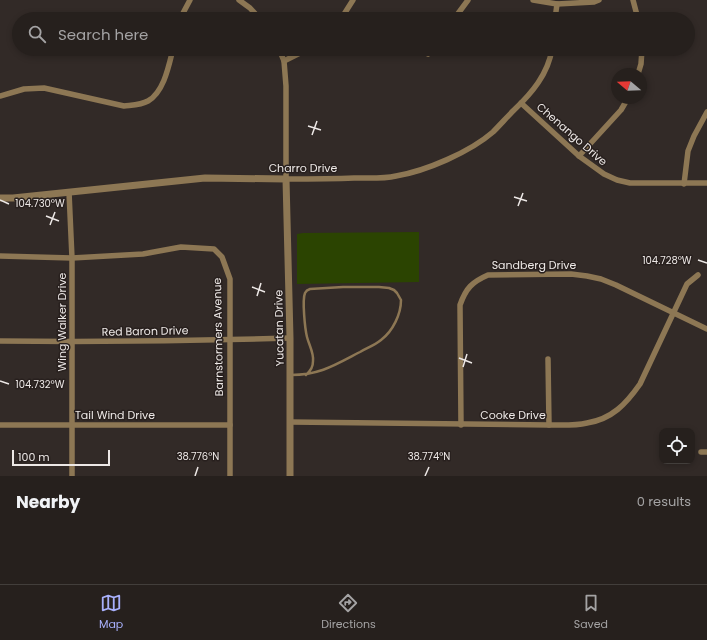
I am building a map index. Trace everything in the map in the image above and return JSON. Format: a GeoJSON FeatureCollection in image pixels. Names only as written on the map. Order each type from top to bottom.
{"type":"FeatureCollection","features":[{"type":"Feature","properties":{"kind":"street"},"geometry":{"type":"LineString","coordinates":[[184,12],[190,0]]}},
{"type":"Feature","properties":{"kind":"street"},"geometry":{"type":"LineString","coordinates":[[239,0],[254,12]]}},
{"type":"Feature","properties":{"kind":"street"},"geometry":{"type":"LineString","coordinates":[[345,12],[353,0]]}},
{"type":"Feature","properties":{"kind":"street"},"geometry":{"type":"LineString","coordinates":[[459,12],[468,0]]}},
{"type":"Feature","properties":{"kind":"street"},"geometry":{"type":"LineString","coordinates":[[533,0],[557,4],[594,2],[599,0]]}},
{"type":"Feature","properties":{"kind":"street"},"geometry":{"type":"LineString","coordinates":[[633,0],[636,12]]}},
{"type":"Feature","properties":{"kind":"street"},"geometry":{"type":"LineString","coordinates":[[556,12],[557,4]]}},
{"type":"Feature","properties":{"kind":"street"},"geometry":{"type":"LineString","coordinates":[[0,96],[24,89],[44,88],[124,106],[137,104],[149,101],[159,91],[168,71],[172,56]]}},
{"type":"Feature","properties":{"kind":"street"},"geometry":{"type":"LineString","coordinates":[[282,56],[284,61],[286,86],[286,179]]}},
{"type":"Feature","properties":{"kind":"street"},"geometry":{"type":"LineString","coordinates":[[284,61],[294,56]]}},
{"type":"Feature","properties":{"kind":"street","name":"Charro Drive"},"geometry":{"type":"LineString","coordinates":[[0,198],[13,198],[206,178],[377,178],[396,176],[428,168],[474,146],[492,132],[521,103],[537,84],[546,71],[551,56]]}},
{"type":"Feature","properties":{"kind":"street"},"geometry":{"type":"LineString","coordinates":[[640,68],[642,56]]}},
{"type":"Feature","properties":{"kind":"street","name":"Chenango Drive"},"geometry":{"type":"LineString","coordinates":[[521,103],[578,156],[604,174],[617,180],[630,183],[707,183]]}},
{"type":"Feature","properties":{"kind":"street"},"geometry":{"type":"LineString","coordinates":[[578,156],[621,110],[624,104]]}},
{"type":"Feature","properties":{"kind":"street"},"geometry":{"type":"LineString","coordinates":[[684,184],[688,151],[707,112]]}},
{"type":"Feature","properties":{"kind":"street","name":"Yucatan Drive"},"geometry":{"type":"LineString","coordinates":[[286,179],[290,338],[290,476]]}},
{"type":"Feature","properties":{"kind":"street","name":"Wing Walker Drive"},"geometry":{"type":"LineString","coordinates":[[69,192],[72,258],[72,476]]}},
{"type":"Feature","properties":{"kind":"street","name":"Barnstormers Avenue"},"geometry":{"type":"LineString","coordinates":[[0,256],[72,258],[144,254],[181,247],[214,249],[222,257],[230,279],[230,476]]}},
{"type":"Feature","properties":{"kind":"street","name":"Sandberg Drive"},"geometry":{"type":"LineString","coordinates":[[461,425],[460,305],[464,294],[470,286],[488,275],[571,274],[587,276],[616,285],[707,329]]}},
{"type":"Feature","properties":{"kind":"street","name":"Cooke Drive"},"geometry":{"type":"LineString","coordinates":[[290,422],[549,425],[586,424],[604,418],[619,409],[631,398],[640,384],[687,284],[698,275]]}},
{"type":"Feature","properties":{"kind":"street","name":"Red Baron Drive"},"geometry":{"type":"LineString","coordinates":[[0,341],[72,342],[290,338]]}},
{"type":"Feature","properties":{"kind":"street"},"geometry":{"type":"LineString","coordinates":[[548,359],[549,425]]}},
{"type":"Feature","properties":{"kind":"street","name":"Tail Wind Drive"},"geometry":{"type":"LineString","coordinates":[[0,425],[72,426],[230,424]]}},
{"type":"Feature","properties":{"kind":"lane"},"geometry":{"type":"LineString","coordinates":[[290,375],[306,375],[327,369],[381,340],[393,326],[400,312],[401,300],[397,293],[389,288],[379,287],[343,287],[310,289],[307,291],[304,299],[305,327],[314,358],[313,367],[306,375]]}},
{"type":"Feature","properties":{"kind":"green space"},"geometry":{"type":"Polygon","coordinates":[[[419,232],[419,282],[297,284],[297,234],[419,232]]]}}]}
